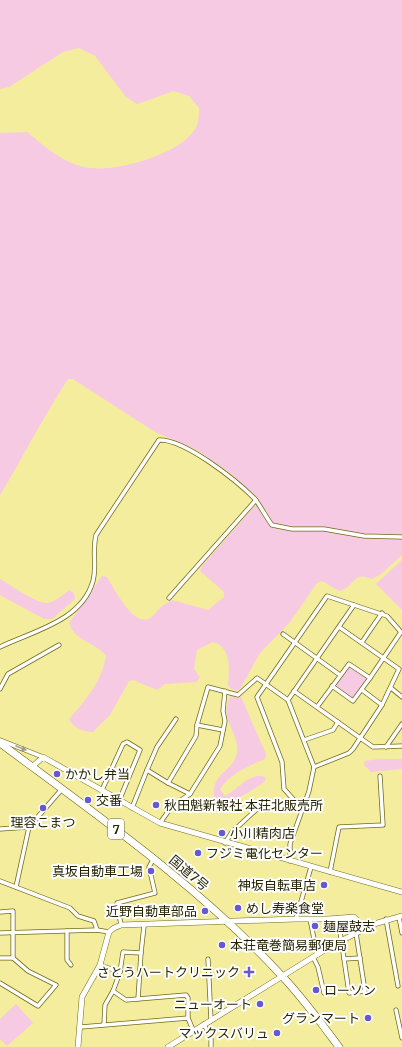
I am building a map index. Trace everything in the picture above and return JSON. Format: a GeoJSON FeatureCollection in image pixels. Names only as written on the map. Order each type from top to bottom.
{"type":"FeatureCollection","features":[{"type":"Feature","properties":{"kind":"highway","name":"国道7号"},"geometry":{"type":"LineString","coordinates":[[0,743],[154,858],[227,922],[283,977],[339,1047]]}},
{"type":"Feature","properties":{"kind":"street"},"geometry":{"type":"LineString","coordinates":[[0,647],[63,619],[84,599],[94,577],[93,547],[96,535],[159,440],[177,444],[203,457],[256,500],[272,525],[282,528],[324,529],[364,536],[402,537]]}},
{"type":"Feature","properties":{"kind":"street"},"geometry":{"type":"LineString","coordinates":[[169,598],[256,500]]}},
{"type":"Feature","properties":{"kind":"street"},"geometry":{"type":"LineString","coordinates":[[304,804],[294,800],[284,789],[282,762],[257,697],[296,643],[327,596],[382,613],[387,616],[401,632],[353,701],[332,686]]}},
{"type":"Feature","properties":{"kind":"street"},"geometry":{"type":"LineString","coordinates":[[288,700],[354,605]]}},
{"type":"Feature","properties":{"kind":"street"},"geometry":{"type":"LineString","coordinates":[[362,642],[382,613]]}},
{"type":"Feature","properties":{"kind":"street"},"geometry":{"type":"LineString","coordinates":[[314,767],[349,753],[382,705],[399,669],[340,627]]}},
{"type":"Feature","properties":{"kind":"street"},"geometry":{"type":"LineString","coordinates":[[283,634],[340,675]]}},
{"type":"Feature","properties":{"kind":"street"},"geometry":{"type":"LineString","coordinates":[[0,689],[8,674],[60,645]]}},
{"type":"Feature","properties":{"kind":"street"},"geometry":{"type":"LineString","coordinates":[[317,707],[349,664],[370,678]]}},
{"type":"Feature","properties":{"kind":"street"},"geometry":{"type":"LineString","coordinates":[[168,783],[196,736],[197,724],[208,687],[238,695],[257,678],[288,700],[314,767],[304,804],[290,844],[290,861]]}},
{"type":"Feature","properties":{"kind":"street"},"geometry":{"type":"LineString","coordinates":[[391,688],[402,697]]}},
{"type":"Feature","properties":{"kind":"street"},"geometry":{"type":"LineString","coordinates":[[362,690],[382,705]]}},
{"type":"Feature","properties":{"kind":"street"},"geometry":{"type":"LineString","coordinates":[[160,823],[172,806],[190,794],[220,746],[223,730],[225,691]]}},
{"type":"Feature","properties":{"kind":"street"},"geometry":{"type":"LineString","coordinates":[[294,691],[373,747],[402,746]]}},
{"type":"Feature","properties":{"kind":"street"},"geometry":{"type":"LineString","coordinates":[[132,808],[146,770],[157,747],[176,719]]}},
{"type":"Feature","properties":{"kind":"street"},"geometry":{"type":"LineString","coordinates":[[304,740],[333,730],[338,722]]}},
{"type":"Feature","properties":{"kind":"street"},"geometry":{"type":"LineString","coordinates":[[197,724],[223,730]]}},
{"type":"Feature","properties":{"kind":"street"},"geometry":{"type":"LineString","coordinates":[[386,747],[402,724]]}},
{"type":"Feature","properties":{"kind":"street"},"geometry":{"type":"LineString","coordinates":[[0,740],[43,757],[160,823],[402,892]]}},
{"type":"Feature","properties":{"kind":"street"},"geometry":{"type":"LineString","coordinates":[[102,790],[123,744],[127,742],[135,746],[140,750],[119,801]]}},
{"type":"Feature","properties":{"kind":"street"},"geometry":{"type":"LineString","coordinates":[[32,767],[43,757]]}},
{"type":"Feature","properties":{"kind":"street"},"geometry":{"type":"LineString","coordinates":[[146,770],[190,794]]}},
{"type":"Feature","properties":{"kind":"street"},"geometry":{"type":"LineString","coordinates":[[330,872],[338,827],[383,825],[380,776]]}},
{"type":"Feature","properties":{"kind":"street"},"geometry":{"type":"LineString","coordinates":[[16,887],[29,827],[62,789]]}},
{"type":"Feature","properties":{"kind":"street"},"geometry":{"type":"LineString","coordinates":[[226,843],[232,832],[257,809]]}},
{"type":"Feature","properties":{"kind":"street"},"geometry":{"type":"LineString","coordinates":[[0,829],[29,827]]}},
{"type":"Feature","properties":{"kind":"street"},"geometry":{"type":"LineString","coordinates":[[121,925],[117,903],[155,893],[149,867],[154,858]]}},
{"type":"Feature","properties":{"kind":"street"},"geometry":{"type":"LineString","coordinates":[[296,919],[311,867]]}},
{"type":"Feature","properties":{"kind":"street"},"geometry":{"type":"LineString","coordinates":[[0,882],[70,908],[78,916],[94,921],[97,930]]}},
{"type":"Feature","properties":{"kind":"street"},"geometry":{"type":"LineString","coordinates":[[0,912],[13,911],[13,958]]}},
{"type":"Feature","properties":{"kind":"street"},"geometry":{"type":"LineString","coordinates":[[168,1047],[193,1030],[283,977],[341,940],[386,919],[400,916],[402,933]]}},
{"type":"Feature","properties":{"kind":"street"},"geometry":{"type":"LineString","coordinates":[[78,1047],[81,1026],[82,997],[100,965],[109,932],[114,928],[121,925],[144,926],[354,917],[358,921],[360,958],[365,992],[349,993],[338,918]]}},
{"type":"Feature","properties":{"kind":"street"},"geometry":{"type":"LineString","coordinates":[[310,919],[315,944]]}},
{"type":"Feature","properties":{"kind":"street"},"geometry":{"type":"LineString","coordinates":[[386,919],[398,986]]}},
{"type":"Feature","properties":{"kind":"street"},"geometry":{"type":"LineString","coordinates":[[138,999],[144,926]]}},
{"type":"Feature","properties":{"kind":"street"},"geometry":{"type":"LineString","coordinates":[[0,933],[97,930],[109,932]]}},
{"type":"Feature","properties":{"kind":"street"},"geometry":{"type":"LineString","coordinates":[[67,931],[67,960],[71,965]]}},
{"type":"Feature","properties":{"kind":"street"},"geometry":{"type":"LineString","coordinates":[[104,1025],[105,1005],[113,991],[120,972],[123,952],[141,952]]}},
{"type":"Feature","properties":{"kind":"street"},"geometry":{"type":"LineString","coordinates":[[313,957],[318,967],[324,993]]}},
{"type":"Feature","properties":{"kind":"street"},"geometry":{"type":"LineString","coordinates":[[0,958],[13,958],[28,971],[56,985],[38,1006],[0,983]]}},
{"type":"Feature","properties":{"kind":"street"},"geometry":{"type":"LineString","coordinates":[[344,959],[360,958]]}},
{"type":"Feature","properties":{"kind":"street"},"geometry":{"type":"LineString","coordinates":[[208,959],[211,1020]]}},
{"type":"Feature","properties":{"kind":"street"},"geometry":{"type":"LineString","coordinates":[[100,965],[120,972]]}},
{"type":"Feature","properties":{"kind":"street"},"geometry":{"type":"LineString","coordinates":[[113,991],[126,1000],[186,995],[188,1018],[193,1030]]}},
{"type":"Feature","properties":{"kind":"street"},"geometry":{"type":"LineString","coordinates":[[396,1010],[402,1038]]}},
{"type":"Feature","properties":{"kind":"street"},"geometry":{"type":"LineString","coordinates":[[81,1026],[188,1018]]}},
{"type":"Feature","properties":{"kind":"street"},"geometry":{"type":"LineString","coordinates":[[204,1024],[211,1039],[211,1047]]}},
{"type":"Feature","properties":{"kind":"shaded area"},"geometry":{"type":"Polygon","coordinates":[[[0,0],[402,0],[402,555],[381,574],[372,579],[366,577],[357,578],[344,589],[339,591],[322,581],[317,583],[290,622],[260,653],[240,689],[236,691],[228,685],[228,659],[224,649],[213,642],[197,650],[194,669],[200,677],[196,682],[165,684],[157,690],[133,680],[129,681],[110,715],[93,732],[79,729],[73,725],[69,719],[97,682],[106,656],[76,634],[69,623],[102,576],[107,577],[124,604],[136,617],[142,620],[150,618],[162,606],[172,600],[208,610],[224,597],[224,592],[200,571],[202,566],[260,500],[229,472],[197,450],[155,432],[73,379],[68,379],[59,393],[0,495],[0,133],[27,132],[54,153],[76,165],[84,167],[111,168],[144,160],[175,147],[187,138],[195,129],[199,117],[199,108],[189,96],[174,91],[137,104],[126,97],[95,56],[79,48],[63,52],[9,87],[0,89],[0,0]]]}},
{"type":"Feature","properties":{"kind":"shaded area"},"geometry":{"type":"Polygon","coordinates":[[[402,560],[402,610],[376,584],[402,560]]]}},
{"type":"Feature","properties":{"kind":"shaded area"},"geometry":{"type":"Polygon","coordinates":[[[0,579],[30,597],[42,602],[47,603],[53,601],[69,590],[74,593],[75,599],[52,619],[44,619],[0,595],[0,579]]]}},
{"type":"Feature","properties":{"kind":"shaded area"},"geometry":{"type":"Polygon","coordinates":[[[349,664],[370,678],[353,701],[332,686],[349,664]]]}},
{"type":"Feature","properties":{"kind":"shaded area"},"geometry":{"type":"Polygon","coordinates":[[[231,696],[238,698],[241,697],[266,754],[265,759],[234,774],[220,789],[225,796],[250,778],[261,776],[266,778],[260,785],[225,806],[215,800],[214,791],[218,778],[232,764],[237,752],[237,745],[226,711],[227,704],[231,696]]]}},
{"type":"Feature","properties":{"kind":"shaded area"},"geometry":{"type":"Polygon","coordinates":[[[379,759],[402,759],[402,769],[371,772],[364,765],[365,761],[379,759]]]}},
{"type":"Feature","properties":{"kind":"shaded area"},"geometry":{"type":"Polygon","coordinates":[[[16,1004],[33,1023],[7,1046],[0,1039],[0,1019],[16,1004]]]}},
{"type":"Feature","properties":{"kind":"place","name":"かかし弁当"},"geometry":{"type":"Point","coordinates":[57,774]}},
{"type":"Feature","properties":{"kind":"place","name":"交番"},"geometry":{"type":"Point","coordinates":[88,800]}},
{"type":"Feature","properties":{"kind":"place","name":"秋田魁新報社 本荘北販売所"},"geometry":{"type":"Point","coordinates":[156,805]}},
{"type":"Feature","properties":{"kind":"place","name":"理容こまつ"},"geometry":{"type":"Point","coordinates":[43,808]}},
{"type":"Feature","properties":{"kind":"place","name":"小川精肉店"},"geometry":{"type":"Point","coordinates":[222,833]}},
{"type":"Feature","properties":{"kind":"place","name":"フジミ電化センター"},"geometry":{"type":"Point","coordinates":[198,853]}},
{"type":"Feature","properties":{"kind":"place","name":"真坂自動車工場"},"geometry":{"type":"Point","coordinates":[151,871]}},
{"type":"Feature","properties":{"kind":"place","name":"神坂自転車店"},"geometry":{"type":"Point","coordinates":[324,885]}},
{"type":"Feature","properties":{"kind":"place","name":"めし寿楽食堂"},"geometry":{"type":"Point","coordinates":[238,908]}},
{"type":"Feature","properties":{"kind":"place","name":"近野自動車部品"},"geometry":{"type":"Point","coordinates":[205,911]}},
{"type":"Feature","properties":{"kind":"place","name":"麺屋鼓志"},"geometry":{"type":"Point","coordinates":[315,926]}},
{"type":"Feature","properties":{"kind":"place","name":"本荘竜巻簡易郵便局"},"geometry":{"type":"Point","coordinates":[222,945]}},
{"type":"Feature","properties":{"kind":"place","name":"さとうハートクリニック"},"geometry":{"type":"Point","coordinates":[249,972]}},
{"type":"Feature","properties":{"kind":"place","name":"ローソン"},"geometry":{"type":"Point","coordinates":[316,990]}},
{"type":"Feature","properties":{"kind":"place","name":"ニューオート"},"geometry":{"type":"Point","coordinates":[260,1004]}},
{"type":"Feature","properties":{"kind":"place","name":"グランマート"},"geometry":{"type":"Point","coordinates":[368,1018]}},
{"type":"Feature","properties":{"kind":"place","name":"マックスバリュ"},"geometry":{"type":"Point","coordinates":[277,1033]}}]}
